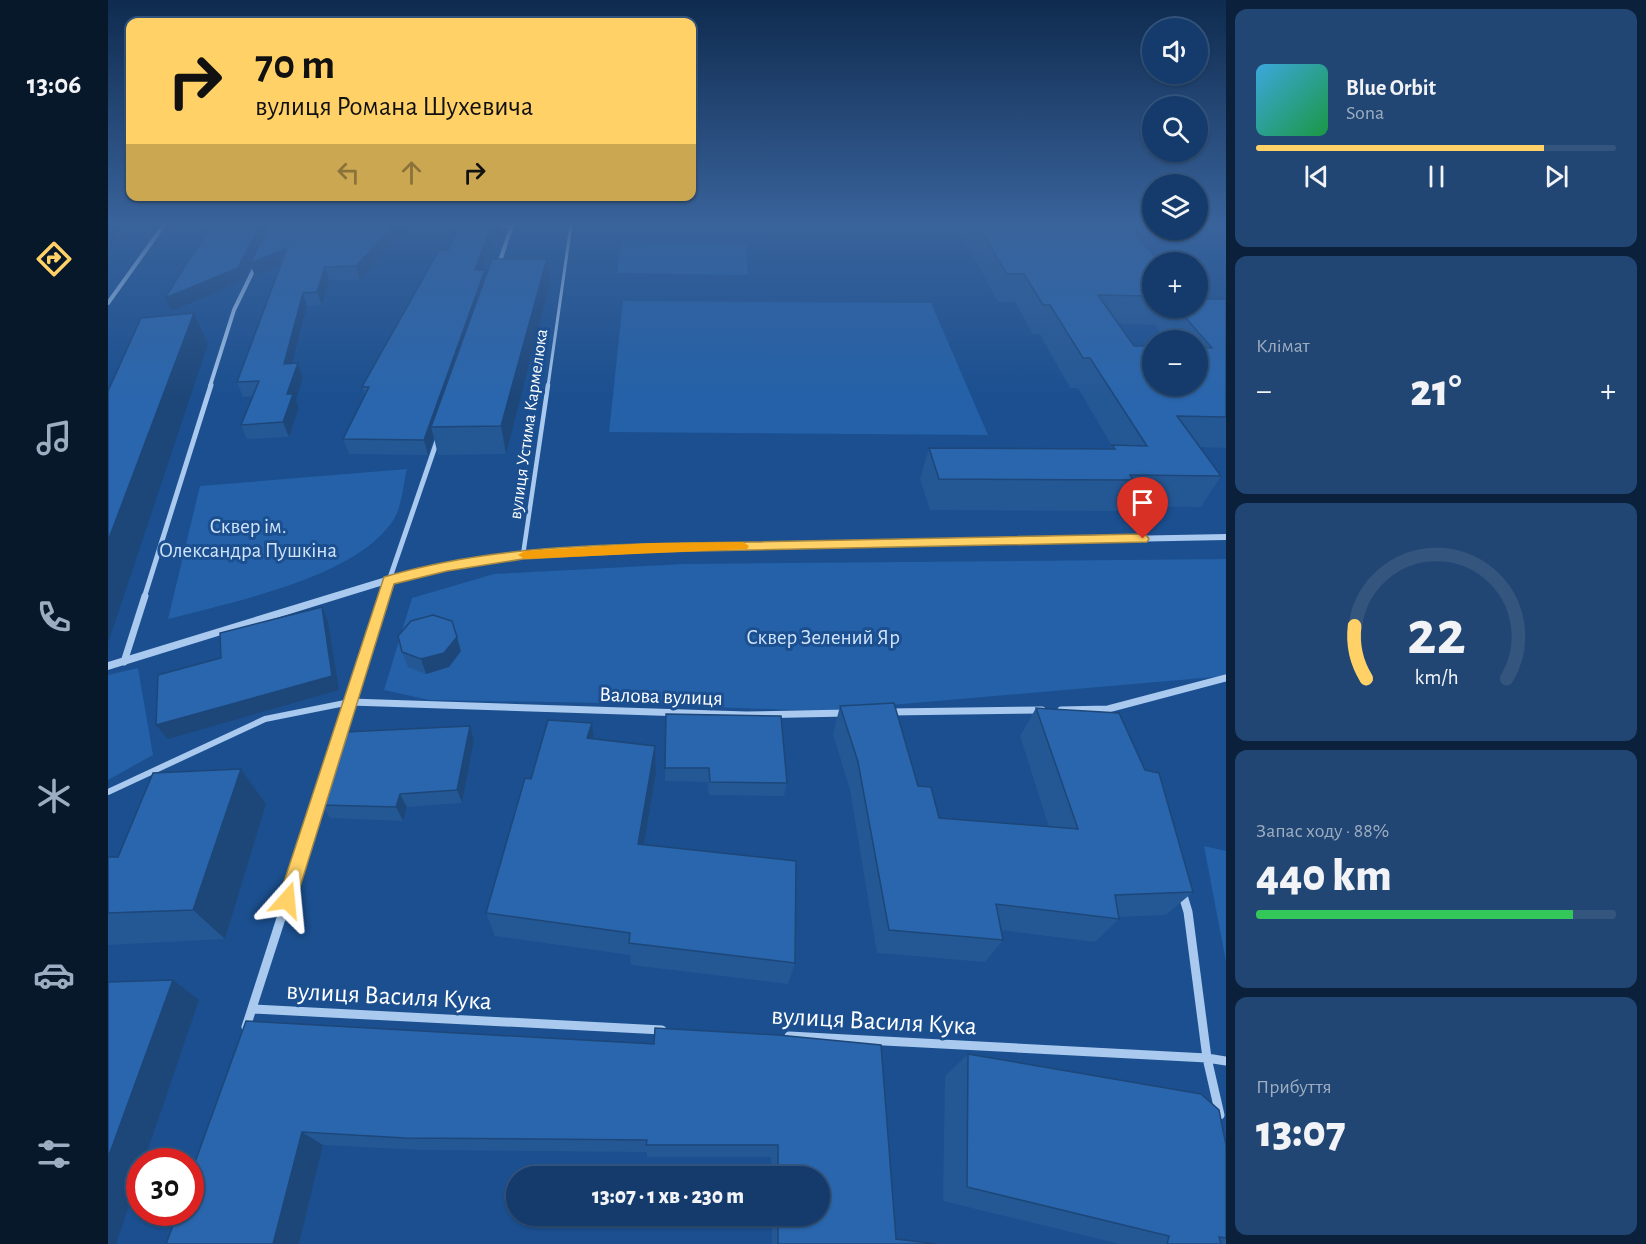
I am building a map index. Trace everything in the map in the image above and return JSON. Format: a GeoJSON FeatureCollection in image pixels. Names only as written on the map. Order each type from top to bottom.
{"type":"FeatureCollection","features":[{"type":"Feature","properties":{"kind":"street"},"geometry":{"type":"LineString","coordinates":[[108,303],[120,283]]}},
{"type":"Feature","properties":{"kind":"street"},"geometry":{"type":"LineString","coordinates":[[124,662],[234,310],[247,283]]}},
{"type":"Feature","properties":{"kind":"street","name":"вулиця Устима Кармелюка"},"geometry":{"type":"LineString","coordinates":[[523,555],[563,283]]}},
{"type":"Feature","properties":{"kind":"street"},"geometry":{"type":"LineString","coordinates":[[244,1031],[389,580],[443,426]]}},
{"type":"Feature","properties":{"kind":"street"},"geometry":{"type":"LineString","coordinates":[[108,666],[389,580],[447,567],[523,555],[650,548],[1226,537]]}},
{"type":"Feature","properties":{"kind":"street"},"geometry":{"type":"LineString","coordinates":[[876,712],[1108,709],[1226,678]]}},
{"type":"Feature","properties":{"kind":"street","name":"Валова вулиця"},"geometry":{"type":"LineString","coordinates":[[108,792],[265,719],[350,702],[746,715],[853,712]]}},
{"type":"Feature","properties":{"kind":"street"},"geometry":{"type":"LineString","coordinates":[[1178,878],[1188,912],[1207,1058],[1221,1123]]}},
{"type":"Feature","properties":{"kind":"street","name":"вулиця Василя Кука"},"geometry":{"type":"LineString","coordinates":[[252,1009],[670,1030]]}},
{"type":"Feature","properties":{"kind":"street","name":"вулиця Василя Кука"},"geometry":{"type":"LineString","coordinates":[[777,1036],[1226,1060]]}},
{"type":"Feature","properties":{"kind":"green space"},"geometry":{"type":"Polygon","coordinates":[[[623,301],[931,303],[988,435],[609,432],[623,301]]]}},
{"type":"Feature","properties":{"kind":"green space","name":"Сквер ім. Олександра Пушкіна"},"geometry":{"type":"Polygon","coordinates":[[[407,469],[400,503],[392,522],[374,542],[350,558],[290,585],[168,619],[200,486],[407,469]]]}},
{"type":"Feature","properties":{"kind":"green space","name":"Сквер Зелений Яр"},"geometry":{"type":"Polygon","coordinates":[[[1226,559],[1226,676],[821,711],[604,703],[429,700],[384,690],[412,598],[494,574],[684,564],[1226,559]]]}},
{"type":"Feature","properties":{"kind":"green space"},"geometry":{"type":"Polygon","coordinates":[[[138,668],[153,755],[108,780],[108,675],[138,668]]]}},
{"type":"Feature","properties":{"kind":"green space"},"geometry":{"type":"Polygon","coordinates":[[[1204,846],[1226,851],[1226,962],[1204,846]]]}},
{"type":"Feature","properties":{"kind":"building"},"geometry":{"type":"Polygon","coordinates":[[[174,283],[201,283],[165,298],[174,283]]]}},
{"type":"Feature","properties":{"kind":"building"},"geometry":{"type":"Polygon","coordinates":[[[274,283],[320,283],[317,292],[303,293],[284,364],[298,363],[287,394],[293,394],[283,422],[241,425],[259,381],[237,382],[274,283]]]}},
{"type":"Feature","properties":{"kind":"building"},"geometry":{"type":"Polygon","coordinates":[[[420,283],[480,283],[424,440],[343,439],[369,387],[362,387],[420,283]]]}},
{"type":"Feature","properties":{"kind":"building"},"geometry":{"type":"Polygon","coordinates":[[[483,283],[540,283],[501,426],[431,427],[483,283]]]}},
{"type":"Feature","properties":{"kind":"building"},"geometry":{"type":"Polygon","coordinates":[[[1030,283],[1142,283],[1142,296],[1098,295],[1134,346],[1142,346],[1142,396],[1208,396],[1208,348],[1212,348],[1208,343],[1208,330],[1196,330],[1186,318],[1208,318],[1208,299],[1226,299],[1226,417],[1177,416],[1221,476],[1130,475],[1133,480],[939,479],[929,448],[1115,449],[1112,445],[1147,446],[1090,358],[1083,358],[1050,305],[1043,305],[1030,283]]]}},
{"type":"Feature","properties":{"kind":"building"},"geometry":{"type":"Polygon","coordinates":[[[194,313],[108,541],[108,391],[141,318],[194,313]]]}},
{"type":"Feature","properties":{"kind":"building"},"geometry":{"type":"Polygon","coordinates":[[[322,607],[332,676],[156,725],[158,675],[221,658],[220,633],[322,607]]]}},
{"type":"Feature","properties":{"kind":"building"},"geometry":{"type":"Polygon","coordinates":[[[433,615],[452,621],[457,637],[444,653],[421,659],[402,652],[398,636],[411,621],[433,615]]]}},
{"type":"Feature","properties":{"kind":"building"},"geometry":{"type":"Polygon","coordinates":[[[894,703],[918,786],[931,787],[939,818],[1078,829],[1036,708],[1119,713],[1145,770],[1159,773],[1193,892],[1115,895],[1119,919],[996,904],[1003,940],[889,930],[858,762],[840,706],[894,703]]]}},
{"type":"Feature","properties":{"kind":"building"},"geometry":{"type":"Polygon","coordinates":[[[666,714],[781,716],[787,783],[710,782],[709,768],[665,768],[666,714]]]}},
{"type":"Feature","properties":{"kind":"building"},"geometry":{"type":"Polygon","coordinates":[[[548,720],[592,723],[587,738],[655,746],[638,844],[796,861],[795,963],[629,943],[630,933],[486,913],[525,778],[531,779],[548,720]]]}},
{"type":"Feature","properties":{"kind":"building"},"geometry":{"type":"Polygon","coordinates":[[[470,726],[457,790],[400,794],[396,807],[322,805],[345,732],[470,726]]]}},
{"type":"Feature","properties":{"kind":"building"},"geometry":{"type":"Polygon","coordinates":[[[241,769],[193,910],[108,913],[108,857],[118,857],[153,773],[241,769]]]}},
{"type":"Feature","properties":{"kind":"building"},"geometry":{"type":"Polygon","coordinates":[[[173,980],[108,1158],[108,982],[173,980]]]}},
{"type":"Feature","properties":{"kind":"building"},"geometry":{"type":"Polygon","coordinates":[[[246,1021],[654,1044],[655,1028],[778,1035],[881,1045],[896,1239],[937,1244],[778,1244],[778,1226],[830,1226],[830,1166],[778,1166],[778,1145],[646,1145],[647,1140],[405,1138],[302,1132],[273,1244],[166,1244],[173,1226],[204,1226],[204,1148],[200,1148],[246,1021]]]}},
{"type":"Feature","properties":{"kind":"building"},"geometry":{"type":"Polygon","coordinates":[[[968,1054],[1201,1094],[1219,1110],[1226,1145],[1226,1238],[1219,1237],[1221,1244],[1167,1244],[1169,1236],[967,1187],[968,1054]]]}},
{"type":"Feature","properties":{"kind":"slow traffic"},"geometry":{"type":"LineString","coordinates":[[525,555],[650,548],[743,546]]}},
{"type":"Feature","properties":{"kind":"route"},"geometry":{"type":"LineString","coordinates":[[287,900],[389,580],[447,567],[523,555],[650,548],[1143,539]]}}]}
